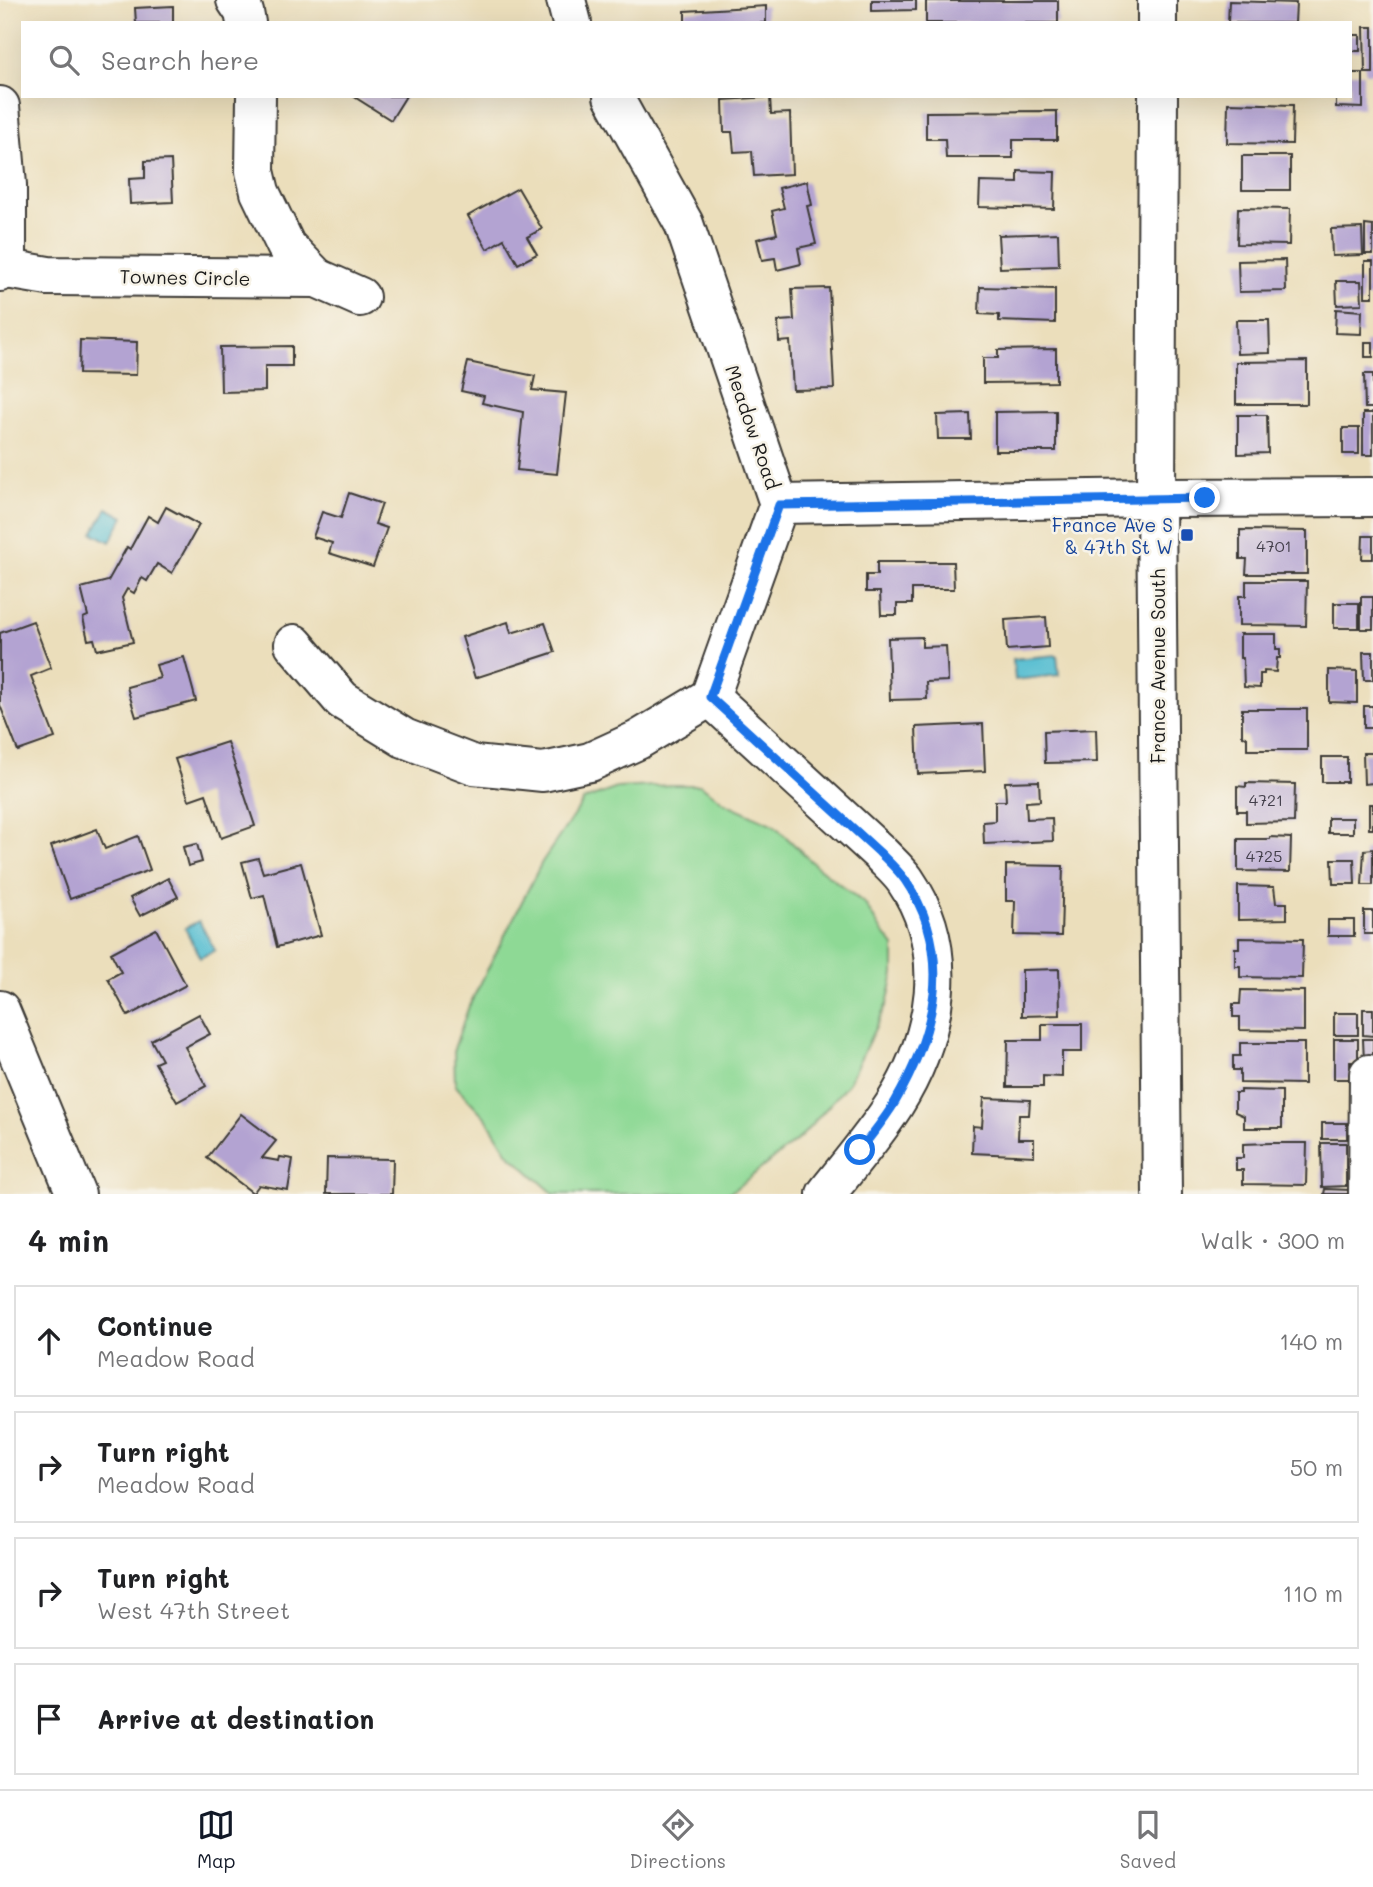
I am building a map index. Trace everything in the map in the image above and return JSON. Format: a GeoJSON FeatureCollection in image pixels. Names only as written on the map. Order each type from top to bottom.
{"type":"FeatureCollection","features":[{"type":"Feature","properties":{"kind":"street"},"geometry":{"type":"LineString","coordinates":[[236,0],[244,12],[246,21]]}},
{"type":"Feature","properties":{"kind":"street"},"geometry":{"type":"LineString","coordinates":[[566,0],[571,21]]}},
{"type":"Feature","properties":{"kind":"street"},"geometry":{"type":"LineString","coordinates":[[1157,0],[1157,21]]}},
{"type":"Feature","properties":{"kind":"street"},"geometry":{"type":"LineString","coordinates":[[256,98],[256,171],[260,192],[286,246],[317,278]]}},
{"type":"Feature","properties":{"kind":"street","name":"Meadow Road"},"geometry":{"type":"LineString","coordinates":[[614,98],[684,224],[779,505],[710,697]]}},
{"type":"Feature","properties":{"kind":"street","name":"France Avenue South"},"geometry":{"type":"LineString","coordinates":[[1157,98],[1156,498],[1162,1194]]}},
{"type":"Feature","properties":{"kind":"street"},"geometry":{"type":"LineString","coordinates":[[0,106],[7,185],[4,270]]}},
{"type":"Feature","properties":{"kind":"street","name":"Townes Circle"},"geometry":{"type":"LineString","coordinates":[[4,270],[48,276],[317,278],[360,296]]}},
{"type":"Feature","properties":{"kind":"street"},"geometry":{"type":"LineString","coordinates":[[779,505],[1373,497]]}},
{"type":"Feature","properties":{"kind":"street"},"geometry":{"type":"LineString","coordinates":[[294,644],[342,700],[404,738],[474,765],[543,772],[590,762],[638,740],[710,697],[879,852],[904,879],[922,911],[933,945],[935,1000],[920,1054],[894,1104],[826,1194]]}},
{"type":"Feature","properties":{"kind":"street"},"geometry":{"type":"LineString","coordinates":[[3,1025],[76,1194]]}},
{"type":"Feature","properties":{"kind":"street"},"geometry":{"type":"LineString","coordinates":[[1368,1194],[1369,1074]]}},
{"type":"Feature","properties":{"kind":"green space"},"geometry":{"type":"Polygon","coordinates":[[[700,785],[727,804],[774,825],[815,865],[865,904],[894,946],[894,974],[887,1004],[848,1084],[801,1137],[727,1194],[554,1194],[508,1153],[486,1118],[455,1085],[454,1049],[469,1006],[542,862],[584,800],[617,788],[700,785]]]}},
{"type":"Feature","properties":{"kind":"water"},"geometry":{"type":"Polygon","coordinates":[[[107,508],[124,517],[110,542],[93,533],[107,508]]]}},
{"type":"Feature","properties":{"kind":"water"},"geometry":{"type":"Polygon","coordinates":[[[1057,655],[1059,675],[1015,680],[1013,659],[1057,655]]]}},
{"type":"Feature","properties":{"kind":"water"},"geometry":{"type":"Polygon","coordinates":[[[199,921],[215,950],[200,958],[185,928],[199,921]]]}},
{"type":"Feature","properties":{"kind":"building"},"geometry":{"type":"Polygon","coordinates":[[[872,0],[916,0],[916,10],[872,11],[872,0]]]}},
{"type":"Feature","properties":{"kind":"building"},"geometry":{"type":"Polygon","coordinates":[[[926,1],[1058,1],[1058,21],[926,21],[926,1]]]}},
{"type":"Feature","properties":{"kind":"building"},"geometry":{"type":"Polygon","coordinates":[[[1229,1],[1296,3],[1295,21],[1228,21],[1229,1]]]}},
{"type":"Feature","properties":{"kind":"building"},"geometry":{"type":"Polygon","coordinates":[[[173,6],[173,21],[136,21],[135,8],[173,6]]]}},
{"type":"Feature","properties":{"kind":"building"},"geometry":{"type":"Polygon","coordinates":[[[766,6],[766,21],[685,21],[685,11],[766,6]]]}},
{"type":"Feature","properties":{"kind":"building"},"geometry":{"type":"Polygon","coordinates":[[[1364,27],[1373,27],[1373,73],[1365,73],[1364,27]]]}},
{"type":"Feature","properties":{"kind":"building"},"geometry":{"type":"Polygon","coordinates":[[[1352,35],[1360,35],[1360,51],[1352,51],[1352,35]]]}},
{"type":"Feature","properties":{"kind":"building"},"geometry":{"type":"Polygon","coordinates":[[[1352,73],[1363,73],[1363,108],[1336,107],[1336,98],[1352,98],[1352,73]]]}},
{"type":"Feature","properties":{"kind":"building"},"geometry":{"type":"Polygon","coordinates":[[[356,98],[405,98],[391,120],[356,98]]]}},
{"type":"Feature","properties":{"kind":"building"},"geometry":{"type":"Polygon","coordinates":[[[770,98],[771,114],[790,113],[792,174],[754,176],[752,151],[734,152],[732,132],[724,132],[723,100],[770,98]]]}},
{"type":"Feature","properties":{"kind":"building"},"geometry":{"type":"Polygon","coordinates":[[[1228,103],[1293,105],[1292,144],[1227,143],[1228,103]]]}},
{"type":"Feature","properties":{"kind":"building"},"geometry":{"type":"Polygon","coordinates":[[[1057,111],[1057,140],[1013,140],[1013,158],[946,158],[945,139],[926,139],[926,112],[1057,111]]]}},
{"type":"Feature","properties":{"kind":"building"},"geometry":{"type":"Polygon","coordinates":[[[1242,156],[1290,156],[1290,190],[1242,190],[1242,156]]]}},
{"type":"Feature","properties":{"kind":"building"},"geometry":{"type":"Polygon","coordinates":[[[171,160],[173,202],[130,204],[129,179],[145,178],[145,161],[171,160]]]}},
{"type":"Feature","properties":{"kind":"building"},"geometry":{"type":"Polygon","coordinates":[[[1018,171],[1055,172],[1054,209],[979,207],[980,182],[1018,183],[1018,171]]]}},
{"type":"Feature","properties":{"kind":"building"},"geometry":{"type":"Polygon","coordinates":[[[807,181],[812,205],[807,206],[816,244],[798,248],[801,264],[777,270],[775,258],[762,260],[757,239],[777,234],[772,211],[784,208],[779,188],[807,181]]]}},
{"type":"Feature","properties":{"kind":"building"},"geometry":{"type":"Polygon","coordinates":[[[518,188],[542,229],[527,237],[537,254],[518,264],[504,239],[487,249],[468,216],[518,188]]]}},
{"type":"Feature","properties":{"kind":"building"},"geometry":{"type":"Polygon","coordinates":[[[1238,208],[1290,209],[1289,245],[1237,244],[1238,208]]]}},
{"type":"Feature","properties":{"kind":"building"},"geometry":{"type":"Polygon","coordinates":[[[1365,225],[1373,226],[1373,254],[1365,254],[1365,225]]]}},
{"type":"Feature","properties":{"kind":"building"},"geometry":{"type":"Polygon","coordinates":[[[1362,228],[1363,255],[1332,256],[1331,229],[1362,228]]]}},
{"type":"Feature","properties":{"kind":"building"},"geometry":{"type":"Polygon","coordinates":[[[1058,233],[1059,266],[1000,268],[998,235],[1058,233]]]}},
{"type":"Feature","properties":{"kind":"building"},"geometry":{"type":"Polygon","coordinates":[[[1285,260],[1286,291],[1239,292],[1238,261],[1285,260]]]}},
{"type":"Feature","properties":{"kind":"building"},"geometry":{"type":"Polygon","coordinates":[[[1365,261],[1373,261],[1373,297],[1365,297],[1365,261]]]}},
{"type":"Feature","properties":{"kind":"building"},"geometry":{"type":"Polygon","coordinates":[[[1336,281],[1361,281],[1362,304],[1337,305],[1336,281]]]}},
{"type":"Feature","properties":{"kind":"building"},"geometry":{"type":"Polygon","coordinates":[[[980,287],[1055,289],[1055,323],[999,321],[999,315],[979,314],[980,287]]]}},
{"type":"Feature","properties":{"kind":"building"},"geometry":{"type":"Polygon","coordinates":[[[829,288],[834,389],[793,390],[790,341],[779,342],[778,321],[794,320],[792,289],[829,288]]]}},
{"type":"Feature","properties":{"kind":"building"},"geometry":{"type":"Polygon","coordinates":[[[1336,309],[1362,311],[1361,334],[1335,333],[1336,309]]]}},
{"type":"Feature","properties":{"kind":"building"},"geometry":{"type":"Polygon","coordinates":[[[1236,320],[1269,320],[1270,353],[1237,354],[1236,320]]]}},
{"type":"Feature","properties":{"kind":"building"},"geometry":{"type":"Polygon","coordinates":[[[80,340],[137,342],[136,375],[79,374],[80,340]]]}},
{"type":"Feature","properties":{"kind":"building"},"geometry":{"type":"Polygon","coordinates":[[[1365,342],[1373,342],[1373,357],[1365,357],[1365,342]]]}},
{"type":"Feature","properties":{"kind":"building"},"geometry":{"type":"Polygon","coordinates":[[[292,346],[292,366],[265,366],[265,391],[221,392],[220,347],[292,346]]]}},
{"type":"Feature","properties":{"kind":"building"},"geometry":{"type":"Polygon","coordinates":[[[1056,349],[1056,382],[983,383],[983,358],[998,358],[998,350],[1056,349]]]}},
{"type":"Feature","properties":{"kind":"building"},"geometry":{"type":"Polygon","coordinates":[[[1307,361],[1307,404],[1236,404],[1236,362],[1307,361]]]}},
{"type":"Feature","properties":{"kind":"building"},"geometry":{"type":"Polygon","coordinates":[[[468,362],[535,376],[532,390],[566,393],[557,474],[517,470],[523,412],[482,403],[484,396],[461,391],[468,362]]]}},
{"type":"Feature","properties":{"kind":"building"},"geometry":{"type":"Polygon","coordinates":[[[1364,374],[1373,374],[1373,408],[1365,408],[1364,374]]]}},
{"type":"Feature","properties":{"kind":"building"},"geometry":{"type":"Polygon","coordinates":[[[1056,411],[1056,451],[995,451],[995,412],[1056,411]]]}},
{"type":"Feature","properties":{"kind":"building"},"geometry":{"type":"Polygon","coordinates":[[[1363,413],[1373,413],[1373,455],[1363,455],[1363,413]]]}},
{"type":"Feature","properties":{"kind":"building"},"geometry":{"type":"Polygon","coordinates":[[[970,414],[971,439],[938,439],[937,415],[970,414]]]}},
{"type":"Feature","properties":{"kind":"building"},"geometry":{"type":"Polygon","coordinates":[[[1238,415],[1267,415],[1268,453],[1238,454],[1238,415]]]}},
{"type":"Feature","properties":{"kind":"building"},"geometry":{"type":"Polygon","coordinates":[[[1343,428],[1359,428],[1359,454],[1343,454],[1343,428]]]}},
{"type":"Feature","properties":{"kind":"building"},"geometry":{"type":"Polygon","coordinates":[[[349,493],[382,504],[375,524],[387,528],[373,567],[329,553],[332,543],[313,537],[322,512],[341,518],[349,493]]]}},
{"type":"Feature","properties":{"kind":"building"},"geometry":{"type":"Polygon","coordinates":[[[166,507],[199,525],[172,573],[157,564],[147,581],[142,578],[134,593],[127,589],[122,598],[133,642],[97,650],[94,639],[88,640],[83,618],[88,616],[81,588],[108,581],[148,516],[158,522],[166,507]]]}},
{"type":"Feature","properties":{"kind":"building"},"geometry":{"type":"Polygon","coordinates":[[[1240,530],[1307,531],[1307,574],[1246,574],[1247,559],[1240,559],[1240,530]]]}},
{"type":"Feature","properties":{"kind":"building"},"geometry":{"type":"Polygon","coordinates":[[[1363,536],[1373,536],[1373,559],[1362,559],[1363,536]]]}},
{"type":"Feature","properties":{"kind":"building"},"geometry":{"type":"Polygon","coordinates":[[[877,562],[953,562],[954,589],[912,589],[912,604],[897,604],[897,615],[881,615],[880,592],[866,592],[866,575],[877,575],[877,562]]]}},
{"type":"Feature","properties":{"kind":"building"},"geometry":{"type":"Polygon","coordinates":[[[1246,581],[1307,581],[1306,626],[1239,625],[1239,596],[1246,596],[1246,581]]]}},
{"type":"Feature","properties":{"kind":"building"},"geometry":{"type":"Polygon","coordinates":[[[1361,597],[1373,597],[1373,629],[1361,629],[1361,597]]]}},
{"type":"Feature","properties":{"kind":"building"},"geometry":{"type":"Polygon","coordinates":[[[1334,603],[1359,603],[1359,628],[1334,628],[1334,603]]]}},
{"type":"Feature","properties":{"kind":"building"},"geometry":{"type":"Polygon","coordinates":[[[1046,617],[1048,647],[1007,650],[1005,620],[1046,617]]]}},
{"type":"Feature","properties":{"kind":"building"},"geometry":{"type":"Polygon","coordinates":[[[33,621],[51,668],[31,676],[55,738],[18,751],[0,705],[0,633],[33,621]]]}},
{"type":"Feature","properties":{"kind":"building"},"geometry":{"type":"Polygon","coordinates":[[[508,622],[511,633],[545,623],[555,652],[475,678],[462,637],[508,622]]]}},
{"type":"Feature","properties":{"kind":"building"},"geometry":{"type":"Polygon","coordinates":[[[1240,634],[1276,634],[1276,649],[1280,649],[1280,658],[1277,658],[1276,672],[1264,671],[1264,674],[1260,674],[1260,688],[1244,687],[1240,634]]]}},
{"type":"Feature","properties":{"kind":"building"},"geometry":{"type":"Polygon","coordinates":[[[922,637],[922,647],[946,646],[948,681],[926,682],[927,699],[890,700],[888,638],[922,637]]]}},
{"type":"Feature","properties":{"kind":"building"},"geometry":{"type":"Polygon","coordinates":[[[1363,652],[1373,652],[1373,680],[1364,680],[1363,652]]]}},
{"type":"Feature","properties":{"kind":"building"},"geometry":{"type":"Polygon","coordinates":[[[184,657],[196,701],[136,717],[127,687],[160,678],[156,665],[184,657]]]}},
{"type":"Feature","properties":{"kind":"building"},"geometry":{"type":"Polygon","coordinates":[[[1329,670],[1357,671],[1357,703],[1329,702],[1329,670]]]}},
{"type":"Feature","properties":{"kind":"building"},"geometry":{"type":"Polygon","coordinates":[[[1364,706],[1373,706],[1373,728],[1364,728],[1364,706]]]}},
{"type":"Feature","properties":{"kind":"building"},"geometry":{"type":"Polygon","coordinates":[[[1242,709],[1307,709],[1307,750],[1247,750],[1247,737],[1242,736],[1242,709]]]}},
{"type":"Feature","properties":{"kind":"building"},"geometry":{"type":"Polygon","coordinates":[[[983,724],[985,771],[918,774],[916,727],[983,724]]]}},
{"type":"Feature","properties":{"kind":"building"},"geometry":{"type":"Polygon","coordinates":[[[1096,729],[1097,762],[1045,763],[1044,731],[1096,729]]]}},
{"type":"Feature","properties":{"kind":"building"},"geometry":{"type":"Polygon","coordinates":[[[227,742],[255,826],[221,838],[206,794],[189,800],[175,759],[227,742]]]}},
{"type":"Feature","properties":{"kind":"building"},"geometry":{"type":"Polygon","coordinates":[[[1363,753],[1373,753],[1373,783],[1364,784],[1363,753]]]}},
{"type":"Feature","properties":{"kind":"building"},"geometry":{"type":"Polygon","coordinates":[[[1322,757],[1347,757],[1347,782],[1322,782],[1322,757]]]}},
{"type":"Feature","properties":{"kind":"building"},"geometry":{"type":"Polygon","coordinates":[[[1039,781],[1040,801],[1026,802],[1027,819],[1052,818],[1053,841],[984,844],[983,822],[995,821],[995,801],[1006,801],[1005,782],[1039,781]]]}},
{"type":"Feature","properties":{"kind":"building"},"geometry":{"type":"Polygon","coordinates":[[[1246,783],[1295,784],[1294,822],[1246,823],[1246,811],[1237,811],[1237,786],[1246,787],[1246,783]]]}},
{"type":"Feature","properties":{"kind":"building"},"geometry":{"type":"Polygon","coordinates":[[[1369,804],[1373,804],[1373,829],[1369,829],[1369,804]]]}},
{"type":"Feature","properties":{"kind":"building"},"geometry":{"type":"Polygon","coordinates":[[[1328,818],[1353,818],[1353,833],[1328,833],[1328,818]]]}},
{"type":"Feature","properties":{"kind":"building"},"geometry":{"type":"Polygon","coordinates":[[[97,829],[105,849],[138,836],[150,870],[70,899],[51,846],[97,829]]]}},
{"type":"Feature","properties":{"kind":"building"},"geometry":{"type":"Polygon","coordinates":[[[1291,838],[1290,872],[1238,871],[1238,839],[1291,838]]]}},
{"type":"Feature","properties":{"kind":"building"},"geometry":{"type":"Polygon","coordinates":[[[197,844],[202,862],[188,866],[183,847],[197,844]]]}},
{"type":"Feature","properties":{"kind":"building"},"geometry":{"type":"Polygon","coordinates":[[[1373,849],[1373,885],[1362,885],[1364,850],[1373,849]]]}},
{"type":"Feature","properties":{"kind":"building"},"geometry":{"type":"Polygon","coordinates":[[[258,858],[263,873],[301,863],[321,935],[277,947],[264,895],[252,898],[242,862],[258,858]]]}},
{"type":"Feature","properties":{"kind":"building"},"geometry":{"type":"Polygon","coordinates":[[[1332,859],[1354,859],[1355,884],[1333,884],[1332,859]]]}},
{"type":"Feature","properties":{"kind":"building"},"geometry":{"type":"Polygon","coordinates":[[[1006,865],[1063,866],[1061,936],[1014,935],[1015,901],[1006,901],[1006,865]]]}},
{"type":"Feature","properties":{"kind":"building"},"geometry":{"type":"Polygon","coordinates":[[[168,878],[178,897],[140,916],[130,898],[168,878]]]}},
{"type":"Feature","properties":{"kind":"building"},"geometry":{"type":"Polygon","coordinates":[[[1238,886],[1274,887],[1276,903],[1287,903],[1287,919],[1238,920],[1238,886]]]}},
{"type":"Feature","properties":{"kind":"building"},"geometry":{"type":"Polygon","coordinates":[[[1364,911],[1373,911],[1373,934],[1364,934],[1364,911]]]}},
{"type":"Feature","properties":{"kind":"building"},"geometry":{"type":"Polygon","coordinates":[[[1328,920],[1354,920],[1354,936],[1328,936],[1328,920]]]}},
{"type":"Feature","properties":{"kind":"building"},"geometry":{"type":"Polygon","coordinates":[[[156,929],[186,985],[128,1016],[108,979],[121,972],[111,953],[156,929]]]}},
{"type":"Feature","properties":{"kind":"building"},"geometry":{"type":"Polygon","coordinates":[[[1239,938],[1303,939],[1302,978],[1240,977],[1240,966],[1235,966],[1235,948],[1239,948],[1239,938]]]}},
{"type":"Feature","properties":{"kind":"building"},"geometry":{"type":"Polygon","coordinates":[[[1059,969],[1060,1015],[1022,1016],[1022,970],[1059,969]]]}},
{"type":"Feature","properties":{"kind":"building"},"geometry":{"type":"Polygon","coordinates":[[[1241,990],[1304,991],[1304,1031],[1240,1030],[1240,1017],[1233,1017],[1233,1004],[1240,1004],[1241,990]]]}},
{"type":"Feature","properties":{"kind":"building"},"geometry":{"type":"Polygon","coordinates":[[[1363,1009],[1373,1009],[1373,1036],[1363,1035],[1363,1009]]]}},
{"type":"Feature","properties":{"kind":"building"},"geometry":{"type":"Polygon","coordinates":[[[1334,1013],[1358,1013],[1358,1035],[1334,1035],[1334,1013]]]}},
{"type":"Feature","properties":{"kind":"building"},"geometry":{"type":"Polygon","coordinates":[[[199,1014],[210,1034],[185,1047],[206,1086],[177,1102],[155,1063],[162,1060],[151,1040],[199,1014]]]}},
{"type":"Feature","properties":{"kind":"building"},"geometry":{"type":"Polygon","coordinates":[[[1042,1024],[1082,1024],[1082,1052],[1062,1052],[1062,1077],[1043,1076],[1043,1087],[1007,1087],[1008,1040],[1042,1040],[1042,1024]]]}},
{"type":"Feature","properties":{"kind":"building"},"geometry":{"type":"Polygon","coordinates":[[[1334,1039],[1358,1039],[1358,1062],[1350,1062],[1350,1079],[1334,1079],[1334,1039]]]}},
{"type":"Feature","properties":{"kind":"building"},"geometry":{"type":"Polygon","coordinates":[[[1363,1039],[1373,1039],[1373,1064],[1364,1062],[1363,1039]]]}},
{"type":"Feature","properties":{"kind":"building"},"geometry":{"type":"Polygon","coordinates":[[[1240,1043],[1304,1043],[1304,1084],[1240,1083],[1240,1070],[1233,1070],[1233,1056],[1240,1056],[1240,1043]]]}},
{"type":"Feature","properties":{"kind":"building"},"geometry":{"type":"Polygon","coordinates":[[[1241,1090],[1282,1091],[1282,1128],[1244,1128],[1244,1116],[1235,1112],[1235,1093],[1241,1093],[1241,1090]]]}},
{"type":"Feature","properties":{"kind":"building"},"geometry":{"type":"Polygon","coordinates":[[[984,1098],[1030,1100],[1029,1115],[1019,1115],[1018,1139],[1034,1139],[1034,1156],[972,1153],[973,1126],[982,1127],[984,1098]]]}},
{"type":"Feature","properties":{"kind":"building"},"geometry":{"type":"Polygon","coordinates":[[[241,1114],[276,1141],[262,1158],[279,1161],[280,1157],[293,1159],[288,1190],[259,1185],[253,1193],[207,1158],[241,1114]]]}},
{"type":"Feature","properties":{"kind":"building"},"geometry":{"type":"Polygon","coordinates":[[[1322,1123],[1347,1123],[1347,1139],[1322,1139],[1322,1123]]]}},
{"type":"Feature","properties":{"kind":"building"},"geometry":{"type":"Polygon","coordinates":[[[1307,1143],[1306,1185],[1243,1184],[1243,1170],[1236,1170],[1236,1158],[1243,1158],[1243,1144],[1307,1143]]]}},
{"type":"Feature","properties":{"kind":"building"},"geometry":{"type":"Polygon","coordinates":[[[1321,1143],[1346,1143],[1346,1186],[1322,1187],[1321,1143]]]}},
{"type":"Feature","properties":{"kind":"building"},"geometry":{"type":"Polygon","coordinates":[[[327,1158],[393,1159],[392,1194],[326,1194],[327,1158]]]}},
{"type":"Feature","properties":{"kind":"building"},"geometry":{"type":"Polygon","coordinates":[[[1325,1189],[1351,1190],[1351,1194],[1324,1194],[1325,1189]]]}},
{"type":"Feature","properties":{"kind":"place","name":"France Ave S & 47th St W"},"geometry":{"type":"Point","coordinates":[1187,535]}},
{"type":"Feature","properties":{"kind":"route"},"geometry":{"type":"LineString","coordinates":[[860,1150],[894,1104],[920,1054],[935,1000],[933,945],[922,911],[904,879],[879,852],[710,697],[779,505],[1205,498]]}}]}
